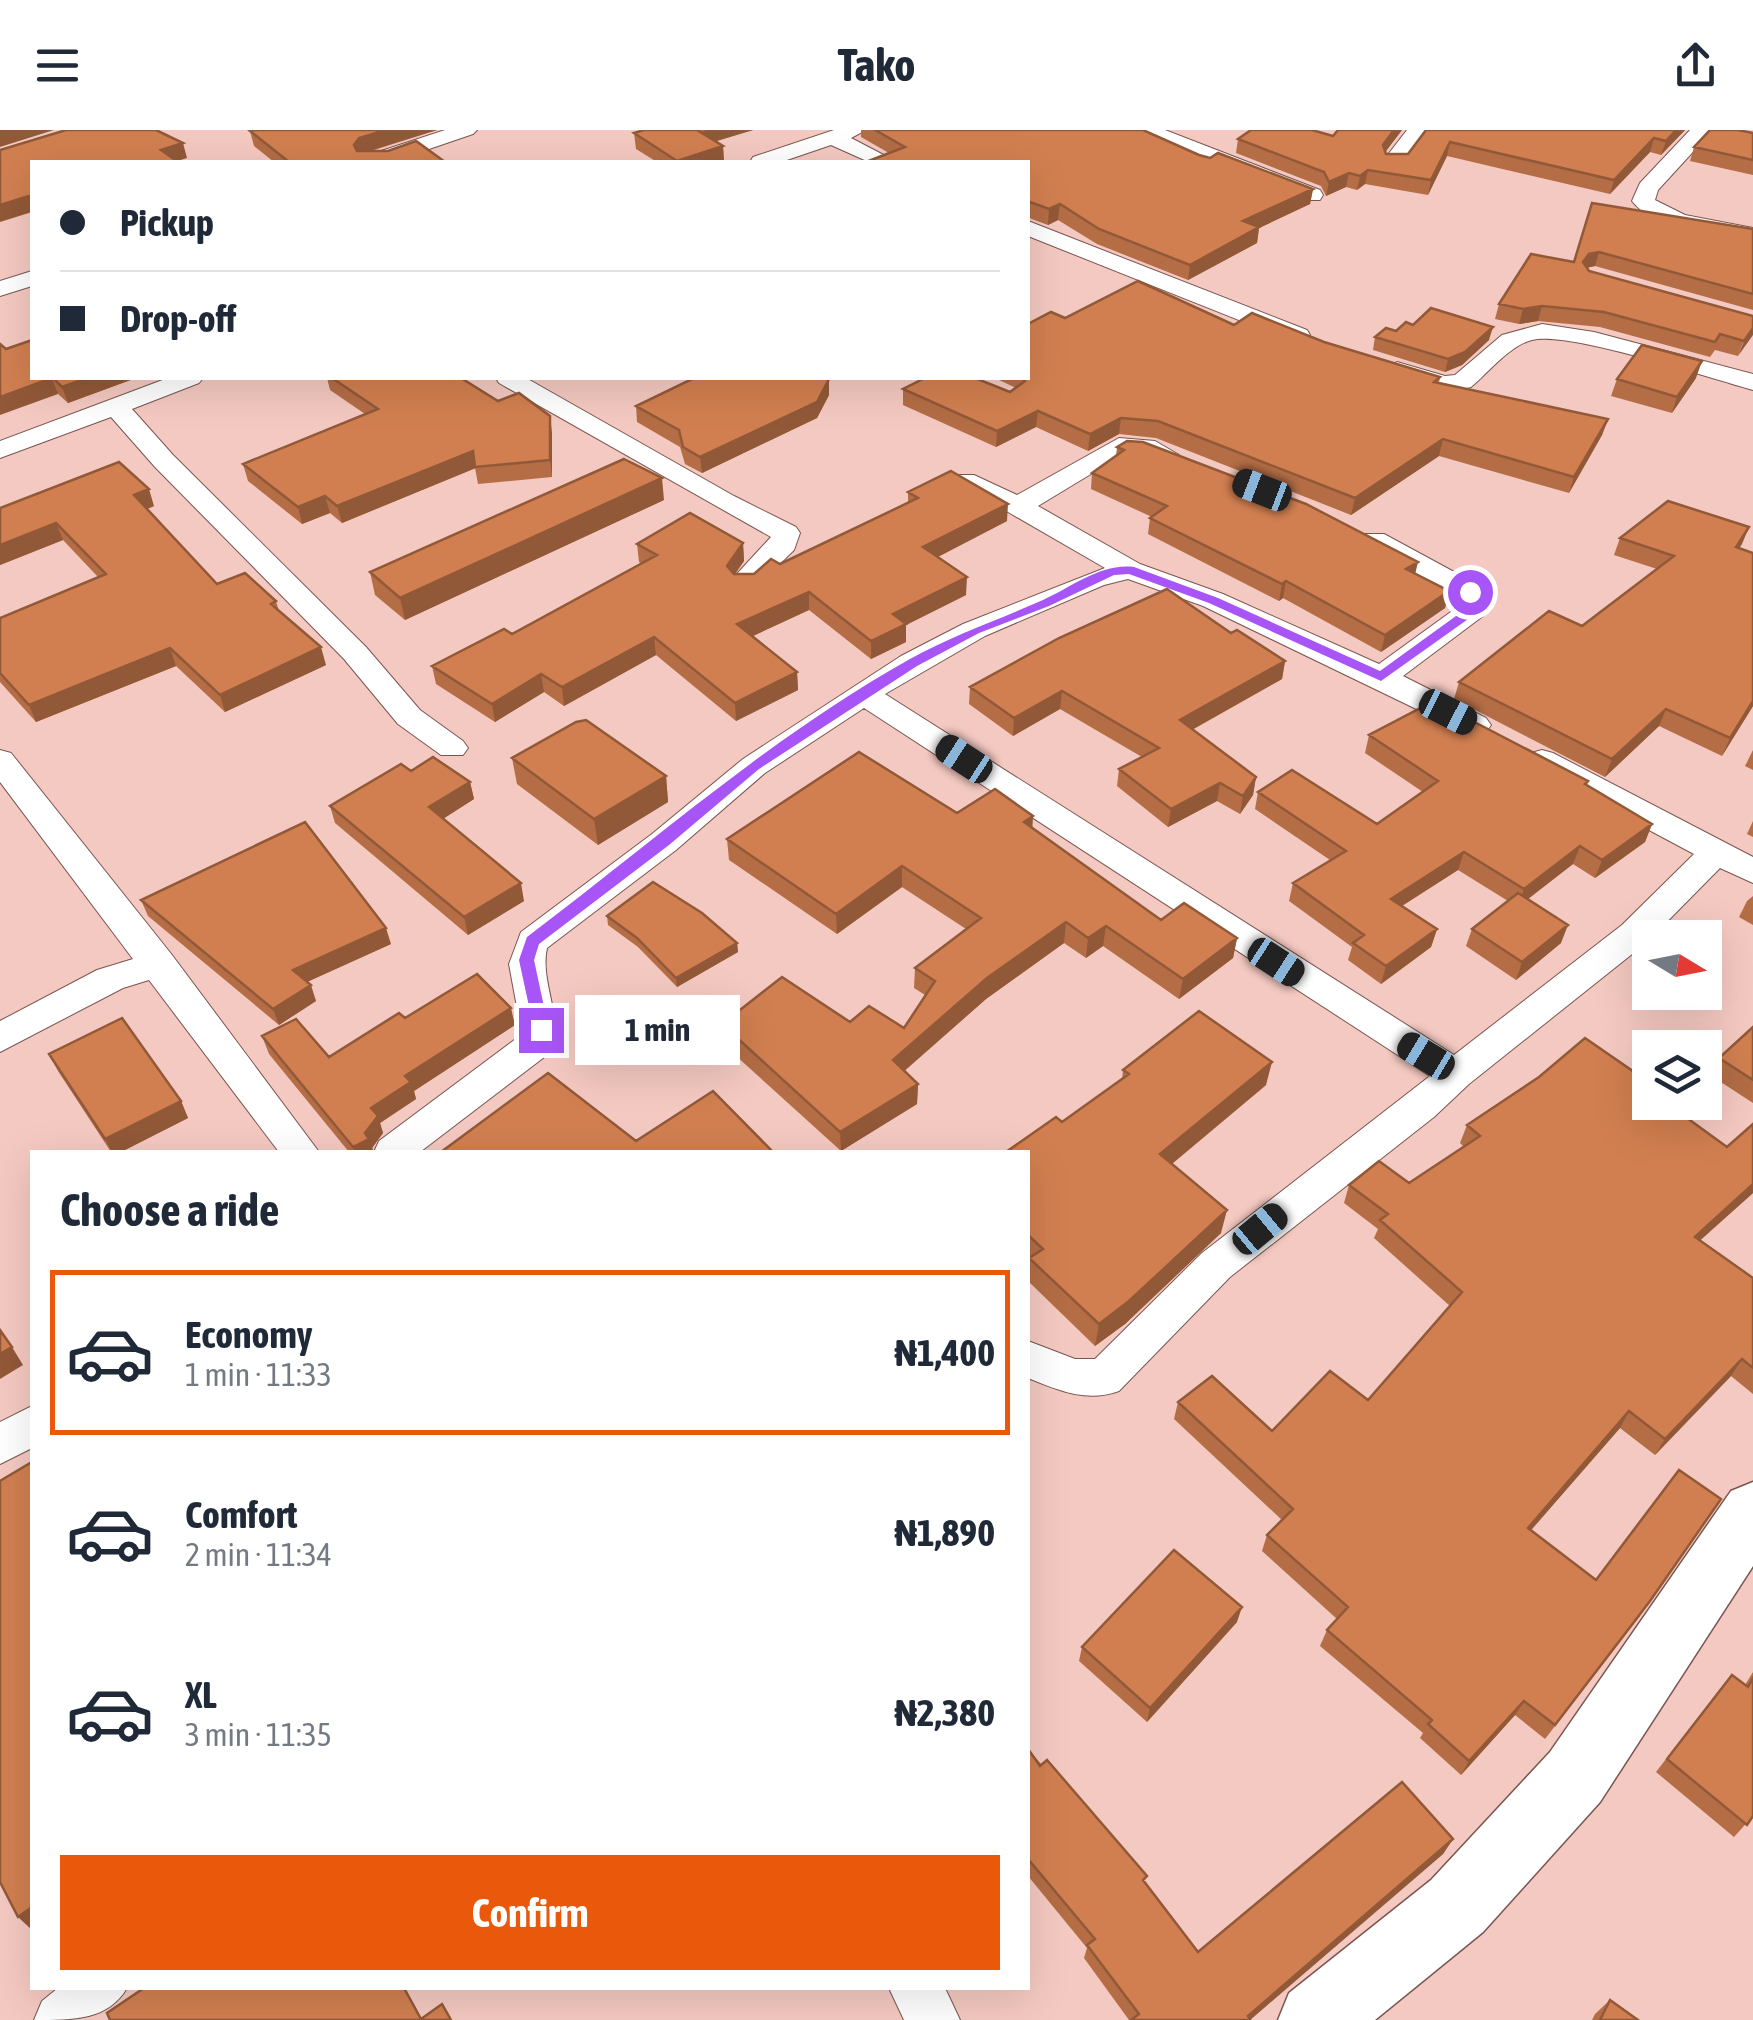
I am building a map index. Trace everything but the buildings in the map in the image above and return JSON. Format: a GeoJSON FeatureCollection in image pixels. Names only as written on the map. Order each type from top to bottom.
{"type":"FeatureCollection","features":[{"type":"Feature","properties":{"kind":"street"},"geometry":{"type":"LineString","coordinates":[[377,160],[466,130]]}},
{"type":"Feature","properties":{"kind":"street"},"geometry":{"type":"LineString","coordinates":[[767,160],[855,130]]}},
{"type":"Feature","properties":{"kind":"street"},"geometry":{"type":"LineString","coordinates":[[1146,130],[1312,194]]}},
{"type":"Feature","properties":{"kind":"street"},"geometry":{"type":"LineString","coordinates":[[1394,161],[1418,130]]}},
{"type":"Feature","properties":{"kind":"street"},"geometry":{"type":"LineString","coordinates":[[1710,131],[1648,188],[1643,201],[1652,212],[1668,217],[1753,235]]}},
{"type":"Feature","properties":{"kind":"street"},"geometry":{"type":"LineString","coordinates":[[833,138],[882,160]]}},
{"type":"Feature","properties":{"kind":"street"},"geometry":{"type":"LineString","coordinates":[[1030,229],[1315,342]]}},
{"type":"Feature","properties":{"kind":"street"},"geometry":{"type":"LineString","coordinates":[[0,289],[30,279]]}},
{"type":"Feature","properties":{"kind":"street"},"geometry":{"type":"LineString","coordinates":[[1380,365],[1450,384],[1470,376],[1511,340],[1542,331],[1594,339],[1753,382]]}},
{"type":"Feature","properties":{"kind":"street"},"geometry":{"type":"LineString","coordinates":[[0,450],[184,380]]}},
{"type":"Feature","properties":{"kind":"street"},"geometry":{"type":"LineString","coordinates":[[511,380],[724,502],[786,533],[784,544],[745,582]]}},
{"type":"Feature","properties":{"kind":"street"},"geometry":{"type":"LineString","coordinates":[[115,405],[164,461],[355,654],[409,716],[452,748]]}},
{"type":"Feature","properties":{"kind":"street"},"geometry":{"type":"LineString","coordinates":[[1018,506],[1119,446],[1146,447],[1200,467]]}},
{"type":"Feature","properties":{"kind":"street"},"geometry":{"type":"LineString","coordinates":[[964,481],[1018,506],[1130,570],[1214,600],[1381,677],[1753,870]]}},
{"type":"Feature","properties":{"kind":"street"},"geometry":{"type":"LineString","coordinates":[[1347,527],[1470,592],[1475,601],[1473,610],[1381,677]]}},
{"type":"Feature","properties":{"kind":"street"},"geometry":{"type":"LineString","coordinates":[[397,1150],[534,1046],[541,1030],[526,960],[533,941],[664,842],[754,766],[912,663],[974,630],[1045,604],[1111,571],[1130,570]]}},
{"type":"Feature","properties":{"kind":"street"},"geometry":{"type":"LineString","coordinates":[[866,696],[1456,1074]]}},
{"type":"Feature","properties":{"kind":"street"},"geometry":{"type":"LineString","coordinates":[[0,760],[298,1150]]}},
{"type":"Feature","properties":{"kind":"street"},"geometry":{"type":"LineString","coordinates":[[1030,1360],[1074,1377],[1104,1378],[1216,1265],[1634,934],[1717,851]]}},
{"type":"Feature","properties":{"kind":"street"},"geometry":{"type":"LineString","coordinates":[[0,1038],[110,978],[158,964]]}},
{"type":"Feature","properties":{"kind":"street"},"geometry":{"type":"LineString","coordinates":[[0,1446],[30,1426]]}},
{"type":"Feature","properties":{"kind":"street"},"geometry":{"type":"LineString","coordinates":[[1316,2020],[1457,1906],[1575,1777],[1753,1511]]}},
{"type":"Feature","properties":{"kind":"street"},"geometry":{"type":"LineString","coordinates":[[61,2020],[98,1990]]}},
{"type":"Feature","properties":{"kind":"street"},"geometry":{"type":"LineString","coordinates":[[917,1990],[932,2020]]}},
{"type":"Feature","properties":{"kind":"route"},"geometry":{"type":"LineString","coordinates":[[541,1030],[526,960],[533,941],[664,842],[754,766],[912,663],[974,630],[1045,604],[1111,571],[1130,570],[1214,600],[1381,677],[1473,610],[1475,601],[1470,592]]}}]}
